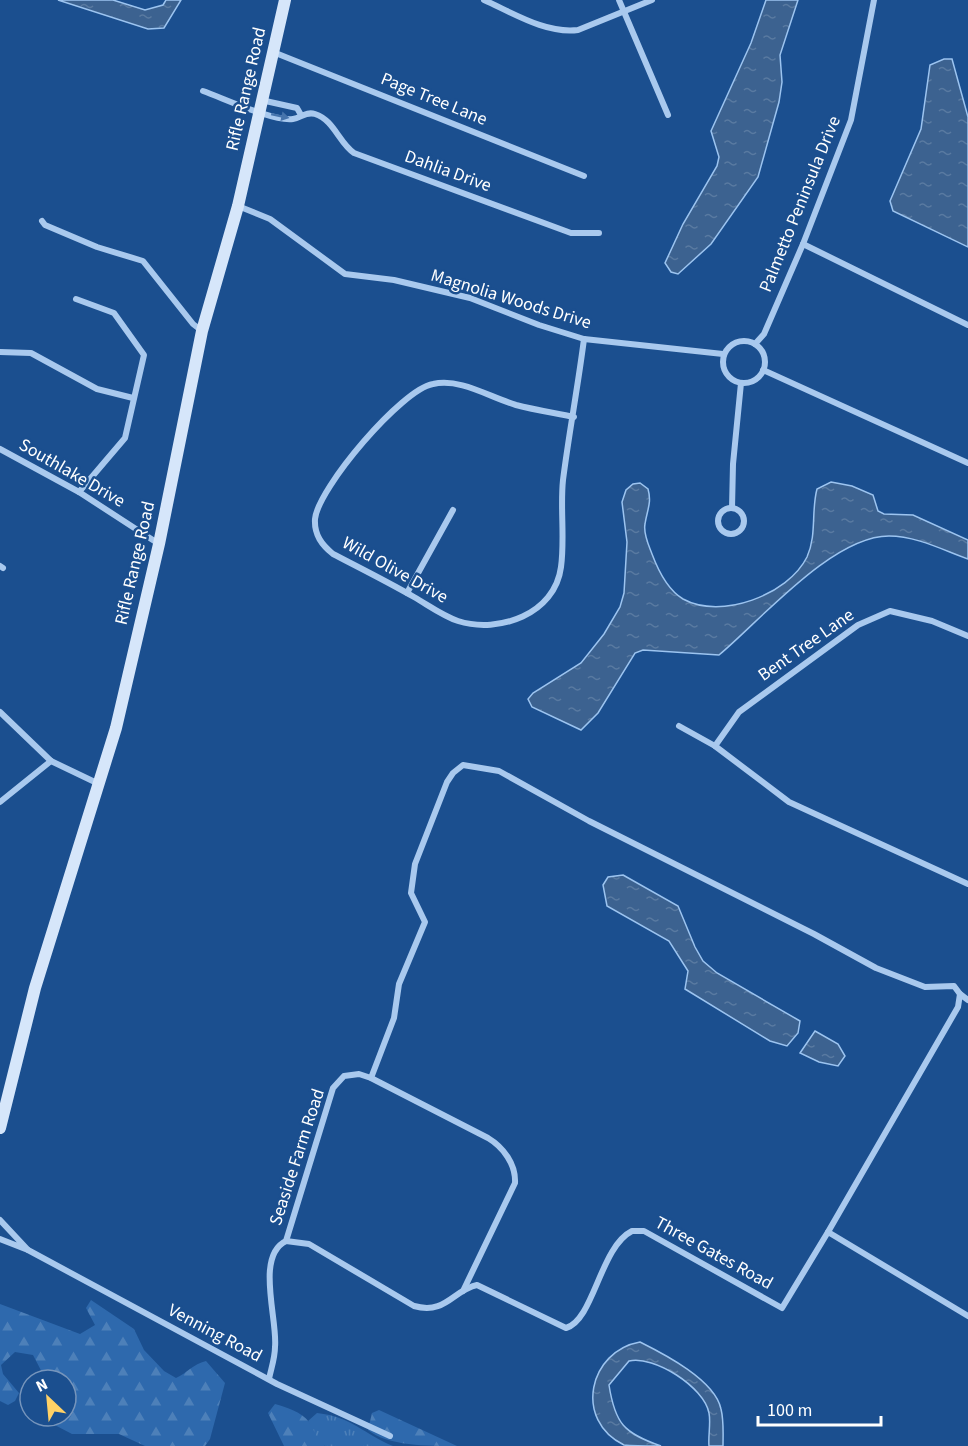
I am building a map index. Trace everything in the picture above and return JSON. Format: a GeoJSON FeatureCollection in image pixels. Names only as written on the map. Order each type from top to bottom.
{"type":"FeatureCollection","features":[{"type":"Feature","properties":{"kind":"main road","name":"Rifle Range Road"},"geometry":{"type":"LineString","coordinates":[[0,1128],[35,988],[116,728],[159,544],[202,331],[238,206],[285,0]]}},
{"type":"Feature","properties":{"kind":"street"},"geometry":{"type":"LineString","coordinates":[[483,0],[551,29],[566,32],[578,30],[652,0]]}},
{"type":"Feature","properties":{"kind":"street"},"geometry":{"type":"LineString","coordinates":[[619,0],[668,115]]}},
{"type":"Feature","properties":{"kind":"street","name":"Palmetto Peninsula Drive"},"geometry":{"type":"LineString","coordinates":[[755,344],[764,334],[803,244],[851,120],[874,0]]}},
{"type":"Feature","properties":{"kind":"street","name":"Page Tree Lane"},"geometry":{"type":"LineString","coordinates":[[272,51],[584,176]]}},
{"type":"Feature","properties":{"kind":"street"},"geometry":{"type":"LineString","coordinates":[[203,91],[260,105]]}},
{"type":"Feature","properties":{"kind":"street","name":"Dahlia Drive"},"geometry":{"type":"LineString","coordinates":[[260,105],[297,108],[301,115]]}},
{"type":"Feature","properties":{"kind":"street","name":"Dahlia Drive"},"geometry":{"type":"LineString","coordinates":[[260,105],[294,119],[309,113],[324,118],[347,148],[354,153],[571,232],[600,233]]}},
{"type":"Feature","properties":{"kind":"street","name":"Magnolia Woods Drive"},"geometry":{"type":"LineString","coordinates":[[238,206],[270,219],[345,274],[394,280],[470,298],[538,325],[584,339],[723,354]]}},
{"type":"Feature","properties":{"kind":"street"},"geometry":{"type":"LineString","coordinates":[[42,221],[45,225],[97,247],[143,261],[193,324],[202,331]]}},
{"type":"Feature","properties":{"kind":"street"},"geometry":{"type":"LineString","coordinates":[[803,244],[968,325]]}},
{"type":"Feature","properties":{"kind":"street"},"geometry":{"type":"LineString","coordinates":[[76,299],[114,314],[144,356],[125,438],[80,492]]}},
{"type":"Feature","properties":{"kind":"street","name":"Wild Olive Drive"},"geometry":{"type":"LineString","coordinates":[[574,417],[516,404],[448,381],[429,384],[416,391],[383,421],[347,463],[319,506],[315,521],[318,538],[324,547],[457,621],[488,627],[508,623],[525,616],[541,604],[554,589],[561,568],[563,481],[574,417],[584,339]]}},
{"type":"Feature","properties":{"kind":"street"},"geometry":{"type":"LineString","coordinates":[[742,340],[755,344],[764,355],[763,370],[756,379],[741,383],[727,375],[722,362],[723,354],[735,342],[742,340]]}},
{"type":"Feature","properties":{"kind":"street"},"geometry":{"type":"LineString","coordinates":[[0,352],[31,353],[97,389],[133,398]]}},
{"type":"Feature","properties":{"kind":"street"},"geometry":{"type":"LineString","coordinates":[[763,370],[968,463]]}},
{"type":"Feature","properties":{"kind":"street"},"geometry":{"type":"LineString","coordinates":[[732,508],[733,464],[741,383]]}},
{"type":"Feature","properties":{"kind":"street","name":"Southlake Drive"},"geometry":{"type":"LineString","coordinates":[[0,449],[80,492],[159,544]]}},
{"type":"Feature","properties":{"kind":"street"},"geometry":{"type":"LineString","coordinates":[[732,508],[743,515],[744,524],[740,531],[731,534],[722,531],[718,519],[723,511],[732,508]]}},
{"type":"Feature","properties":{"kind":"street"},"geometry":{"type":"LineString","coordinates":[[407,593],[453,510]]}},
{"type":"Feature","properties":{"kind":"street","name":"Bent Tree Lane"},"geometry":{"type":"LineString","coordinates":[[715,746],[739,712],[858,625],[890,611],[932,621],[968,636]]}},
{"type":"Feature","properties":{"kind":"street"},"geometry":{"type":"LineString","coordinates":[[0,712],[51,762],[99,784]]}},
{"type":"Feature","properties":{"kind":"street"},"geometry":{"type":"LineString","coordinates":[[679,726],[715,746],[789,802],[967,881]]}},
{"type":"Feature","properties":{"kind":"street"},"geometry":{"type":"LineString","coordinates":[[0,802],[51,762]]}},
{"type":"Feature","properties":{"kind":"street"},"geometry":{"type":"LineString","coordinates":[[371,1078],[394,1018],[399,984],[425,922],[411,893],[415,864],[447,783],[453,773],[463,765],[499,771],[589,821],[804,928],[876,968],[925,987],[954,986],[968,1000]]}},
{"type":"Feature","properties":{"kind":"street"},"geometry":{"type":"LineString","coordinates":[[960,994],[958,1006],[828,1232],[968,1316]]}},
{"type":"Feature","properties":{"kind":"street","name":"Seaside Farm Road"},"geometry":{"type":"LineString","coordinates":[[269,1379],[275,1347],[269,1271],[275,1252],[286,1241],[333,1088],[340,1079],[349,1074],[371,1078],[488,1138],[502,1148],[508,1157],[515,1183],[462,1293]]}},
{"type":"Feature","properties":{"kind":"street","name":"Venning Road"},"geometry":{"type":"LineString","coordinates":[[0,1220],[28,1250]]}},
{"type":"Feature","properties":{"kind":"street","name":"Three Gates Road"},"geometry":{"type":"LineString","coordinates":[[286,1241],[309,1244],[414,1306],[436,1307],[472,1286],[483,1286],[558,1326],[569,1327],[580,1318],[615,1247],[627,1233],[640,1230],[782,1308],[828,1232]]}},
{"type":"Feature","properties":{"kind":"street","name":"Venning Road"},"geometry":{"type":"LineString","coordinates":[[0,1239],[28,1250],[269,1379],[390,1436]]}},
{"type":"Feature","properties":{"kind":"green space"},"geometry":{"type":"Polygon","coordinates":[[[91,1300],[134,1329],[144,1350],[164,1371],[176,1378],[197,1364],[206,1361],[225,1383],[210,1439],[205,1446],[145,1446],[119,1434],[72,1434],[60,1428],[78,1428],[78,1368],[40,1368],[33,1355],[15,1352],[1,1365],[3,1374],[18,1392],[18,1395],[15,1401],[8,1405],[0,1401],[0,1304],[80,1334],[95,1325],[86,1308],[91,1300]]]}},
{"type":"Feature","properties":{"kind":"green space"},"geometry":{"type":"Polygon","coordinates":[[[275,1404],[294,1410],[306,1418],[325,1446],[284,1446],[268,1413],[275,1404]]]}},
{"type":"Feature","properties":{"kind":"green space"},"geometry":{"type":"Polygon","coordinates":[[[379,1410],[457,1446],[409,1444],[376,1435],[368,1430],[372,1413],[379,1410]]]}},
{"type":"Feature","properties":{"kind":"green space"},"geometry":{"type":"Polygon","coordinates":[[[317,1413],[340,1418],[393,1446],[325,1446],[319,1442],[308,1421],[317,1413]]]}},
{"type":"Feature","properties":{"kind":"water"},"geometry":{"type":"Polygon","coordinates":[[[58,0],[113,0],[145,10],[163,5],[166,0],[181,0],[164,28],[148,29],[58,0]]]}},
{"type":"Feature","properties":{"kind":"water"},"geometry":{"type":"Polygon","coordinates":[[[766,0],[798,0],[780,55],[782,82],[779,102],[758,177],[711,244],[678,274],[671,272],[665,263],[683,224],[717,166],[719,157],[711,131],[751,43],[766,0]]]}},
{"type":"Feature","properties":{"kind":"water"},"geometry":{"type":"Polygon","coordinates":[[[944,59],[952,59],[968,117],[968,247],[893,211],[890,201],[921,129],[930,65],[944,59]]]}},
{"type":"Feature","properties":{"kind":"water"},"geometry":{"type":"Polygon","coordinates":[[[831,482],[852,486],[873,495],[878,511],[884,514],[913,515],[968,540],[968,559],[909,538],[889,536],[867,540],[844,550],[821,565],[776,602],[719,655],[643,650],[635,653],[598,713],[581,730],[532,707],[528,699],[533,693],[581,663],[604,634],[620,607],[624,593],[627,542],[622,502],[626,490],[633,484],[640,483],[648,489],[649,503],[645,532],[654,560],[664,579],[683,599],[698,605],[716,607],[734,605],[769,593],[798,571],[810,549],[817,489],[831,482]]]}},
{"type":"Feature","properties":{"kind":"water"},"geometry":{"type":"Polygon","coordinates":[[[623,875],[678,906],[703,961],[717,973],[800,1021],[798,1033],[787,1046],[770,1041],[685,989],[688,971],[669,941],[607,906],[603,885],[608,877],[623,875]]]}},
{"type":"Feature","properties":{"kind":"water"},"geometry":{"type":"Polygon","coordinates":[[[815,1031],[838,1044],[845,1056],[838,1066],[819,1062],[800,1053],[815,1031]]]}},
{"type":"Feature","properties":{"kind":"water"},"geometry":{"type":"Polygon","coordinates":[[[640,1342],[687,1369],[699,1378],[717,1398],[723,1423],[723,1446],[709,1446],[709,1413],[698,1393],[677,1375],[639,1360],[629,1361],[609,1385],[611,1398],[623,1425],[638,1436],[661,1446],[624,1445],[608,1434],[598,1420],[593,1404],[594,1388],[599,1372],[609,1358],[623,1348],[640,1342]]]}}]}
